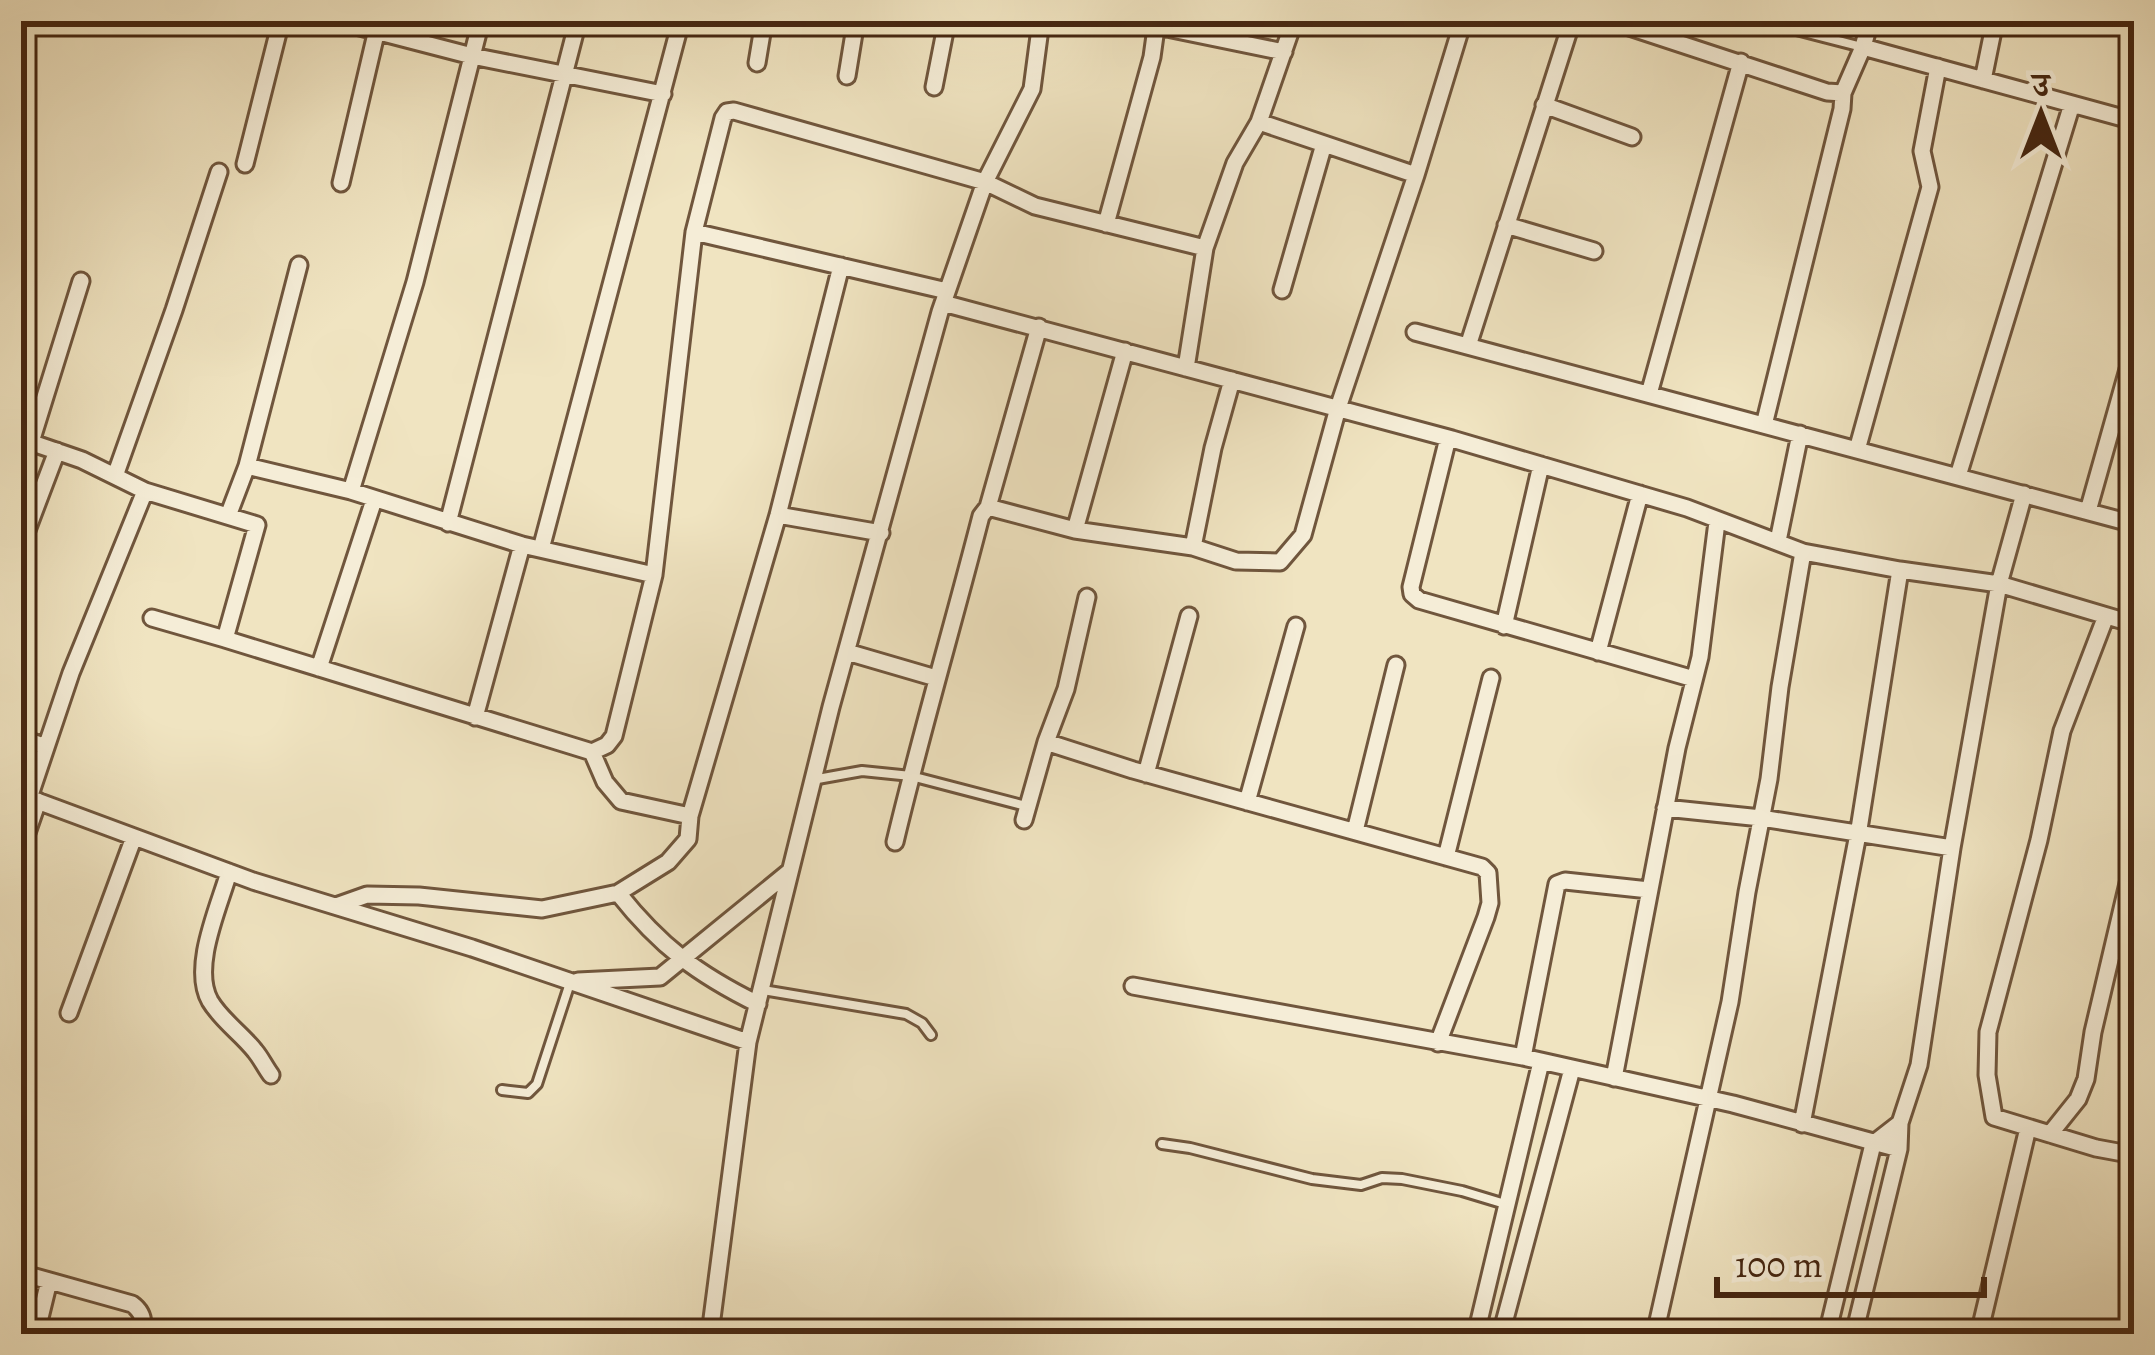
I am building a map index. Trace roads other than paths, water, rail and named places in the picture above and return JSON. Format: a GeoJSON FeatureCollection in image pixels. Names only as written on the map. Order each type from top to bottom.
{"type":"FeatureCollection","features":[{"type":"Feature","properties":{"kind":"street"},"geometry":{"type":"LineString","coordinates":[[245,164],[281,21]]}},
{"type":"Feature","properties":{"kind":"street"},"geometry":{"type":"LineString","coordinates":[[337,21],[377,26],[472,56],[663,94]]}},
{"type":"Feature","properties":{"kind":"street"},"geometry":{"type":"LineString","coordinates":[[352,491],[416,283],[481,21]]}},
{"type":"Feature","properties":{"kind":"street"},"geometry":{"type":"LineString","coordinates":[[448,523],[578,21]]}},
{"type":"Feature","properties":{"kind":"street"},"geometry":{"type":"LineString","coordinates":[[541,549],[681,21]]}},
{"type":"Feature","properties":{"kind":"street"},"geometry":{"type":"LineString","coordinates":[[758,63],[764,21]]}},
{"type":"Feature","properties":{"kind":"street"},"geometry":{"type":"LineString","coordinates":[[847,76],[856,21]]}},
{"type":"Feature","properties":{"kind":"street"},"geometry":{"type":"LineString","coordinates":[[934,86],[947,21]]}},
{"type":"Feature","properties":{"kind":"street"},"geometry":{"type":"LineString","coordinates":[[710,1334],[748,1042],[812,780],[945,297],[985,182],[1032,89],[1041,21]]}},
{"type":"Feature","properties":{"kind":"street"},"geometry":{"type":"LineString","coordinates":[[1186,368],[1205,248],[1235,164],[1259,122],[1294,21]]}},
{"type":"Feature","properties":{"kind":"street"},"geometry":{"type":"LineString","coordinates":[[988,506],[1076,530],[1193,547],[1236,561],[1280,562],[1303,535],[1338,408],[1463,21]]}},
{"type":"Feature","properties":{"kind":"street"},"geometry":{"type":"LineString","coordinates":[[1468,346],[1572,21]]}},
{"type":"Feature","properties":{"kind":"street"},"geometry":{"type":"LineString","coordinates":[[1611,21],[1657,28],[1741,62],[1827,92],[1843,93]]}},
{"type":"Feature","properties":{"kind":"street"},"geometry":{"type":"LineString","coordinates":[[1764,425],[1843,93],[1870,21]]}},
{"type":"Feature","properties":{"kind":"street"},"geometry":{"type":"LineString","coordinates":[[1983,80],[1995,21]]}},
{"type":"Feature","properties":{"kind":"street"},"geometry":{"type":"LineString","coordinates":[[1106,224],[1157,24],[1283,52]]}},
{"type":"Feature","properties":{"kind":"street"},"geometry":{"type":"LineString","coordinates":[[341,183],[377,26]]}},
{"type":"Feature","properties":{"kind":"street"},"geometry":{"type":"LineString","coordinates":[[1864,47],[2134,121]]}},
{"type":"Feature","properties":{"kind":"street"},"geometry":{"type":"LineString","coordinates":[[1649,394],[1741,62]]}},
{"type":"Feature","properties":{"kind":"street"},"geometry":{"type":"LineString","coordinates":[[1857,450],[1930,187],[1922,151],[1938,67]]}},
{"type":"Feature","properties":{"kind":"street"},"geometry":{"type":"LineString","coordinates":[[1958,476],[2072,104]]}},
{"type":"Feature","properties":{"kind":"street"},"geometry":{"type":"LineString","coordinates":[[1544,105],[1632,136]]}},
{"type":"Feature","properties":{"kind":"street"},"geometry":{"type":"LineString","coordinates":[[152,617],[592,752],[607,746],[614,736],[654,574],[694,232],[728,112],[985,182],[1035,206],[1205,248]]}},
{"type":"Feature","properties":{"kind":"street"},"geometry":{"type":"LineString","coordinates":[[1259,122],[1416,175]]}},
{"type":"Feature","properties":{"kind":"street"},"geometry":{"type":"LineString","coordinates":[[1282,290],[1324,144]]}},
{"type":"Feature","properties":{"kind":"street"},"geometry":{"type":"LineString","coordinates":[[115,476],[219,172]]}},
{"type":"Feature","properties":{"kind":"street"},"geometry":{"type":"LineString","coordinates":[[1506,225],[1594,251]]}},
{"type":"Feature","properties":{"kind":"street"},"geometry":{"type":"LineString","coordinates":[[694,232],[841,266],[1039,328],[1448,438],[1687,508],[1803,552],[1999,584],[2134,624]]}},
{"type":"Feature","properties":{"kind":"street"},"geometry":{"type":"LineString","coordinates":[[228,516],[247,466],[299,265]]}},
{"type":"Feature","properties":{"kind":"street"},"geometry":{"type":"LineString","coordinates":[[336,906],[368,896],[402,896],[542,908],[618,893],[668,862],[688,839],[690,817],[778,515],[841,266]]}},
{"type":"Feature","properties":{"kind":"street"},"geometry":{"type":"LineString","coordinates":[[81,281],[26,440],[145,490],[257,525],[225,639]]}},
{"type":"Feature","properties":{"kind":"street"},"geometry":{"type":"LineString","coordinates":[[895,842],[981,516],[988,506],[1039,328]]}},
{"type":"Feature","properties":{"kind":"street"},"geometry":{"type":"LineString","coordinates":[[1415,332],[2134,524]]}},
{"type":"Feature","properties":{"kind":"street"},"geometry":{"type":"LineString","coordinates":[[2088,511],[2134,348]]}},
{"type":"Feature","properties":{"kind":"street"},"geometry":{"type":"LineString","coordinates":[[1076,530],[1125,351]]}},
{"type":"Feature","properties":{"kind":"street"},"geometry":{"type":"LineString","coordinates":[[1193,547],[1232,380]]}},
{"type":"Feature","properties":{"kind":"street"},"geometry":{"type":"LineString","coordinates":[[1778,541],[1800,434]]}},
{"type":"Feature","properties":{"kind":"street"},"geometry":{"type":"LineString","coordinates":[[1448,438],[1412,595],[1694,679]]}},
{"type":"Feature","properties":{"kind":"street"},"geometry":{"type":"LineString","coordinates":[[21,546],[57,451]]}},
{"type":"Feature","properties":{"kind":"street"},"geometry":{"type":"LineString","coordinates":[[1504,626],[1541,465]]}},
{"type":"Feature","properties":{"kind":"street"},"geometry":{"type":"LineString","coordinates":[[247,466],[352,491],[523,545],[654,574]]}},
{"type":"Feature","properties":{"kind":"street"},"geometry":{"type":"LineString","coordinates":[[21,850],[29,798],[70,673],[145,490]]}},
{"type":"Feature","properties":{"kind":"street"},"geometry":{"type":"LineString","coordinates":[[1598,652],[1640,494]]}},
{"type":"Feature","properties":{"kind":"street"},"geometry":{"type":"LineString","coordinates":[[1854,1334],[1899,1149],[1900,1123],[1919,1065],[1999,584],[2024,494]]}},
{"type":"Feature","properties":{"kind":"street"},"geometry":{"type":"LineString","coordinates":[[319,668],[374,500]]}},
{"type":"Feature","properties":{"kind":"street"},"geometry":{"type":"LineString","coordinates":[[778,515],[881,533]]}},
{"type":"Feature","properties":{"kind":"street"},"geometry":{"type":"LineString","coordinates":[[1614,1078],[1694,679],[1718,522]]}},
{"type":"Feature","properties":{"kind":"street"},"geometry":{"type":"LineString","coordinates":[[475,717],[523,545]]}},
{"type":"Feature","properties":{"kind":"street"},"geometry":{"type":"LineString","coordinates":[[1655,1334],[1730,1002],[1803,552]]}},
{"type":"Feature","properties":{"kind":"street"},"geometry":{"type":"LineString","coordinates":[[1802,1124],[1858,833],[1900,571]]}},
{"type":"Feature","properties":{"kind":"street"},"geometry":{"type":"LineString","coordinates":[[1026,813],[1066,689],[1087,596]]}},
{"type":"Feature","properties":{"kind":"street"},"geometry":{"type":"LineString","coordinates":[[1146,774],[1189,616]]}},
{"type":"Feature","properties":{"kind":"street"},"geometry":{"type":"LineString","coordinates":[[2106,616],[2062,731],[2039,840],[1988,1032],[1987,1075],[1994,1117],[2134,1155]]}},
{"type":"Feature","properties":{"kind":"street"},"geometry":{"type":"LineString","coordinates":[[1247,802],[1296,626]]}},
{"type":"Feature","properties":{"kind":"street"},"geometry":{"type":"LineString","coordinates":[[847,652],[936,678]]}},
{"type":"Feature","properties":{"kind":"street"},"geometry":{"type":"LineString","coordinates":[[1354,831],[1396,665]]}},
{"type":"Feature","properties":{"kind":"street"},"geometry":{"type":"LineString","coordinates":[[1446,857],[1491,678]]}},
{"type":"Feature","properties":{"kind":"street"},"geometry":{"type":"LineString","coordinates":[[21,739],[46,748]]}},
{"type":"Feature","properties":{"kind":"street"},"geometry":{"type":"LineString","coordinates":[[1046,742],[1482,867],[1488,873],[1490,903],[1438,1043]]}},
{"type":"Feature","properties":{"kind":"street"},"geometry":{"type":"LineString","coordinates":[[592,752],[605,782],[621,801],[690,817]]}},
{"type":"Feature","properties":{"kind":"street"},"geometry":{"type":"LineString","coordinates":[[29,798],[229,872],[748,1042]]}},
{"type":"Feature","properties":{"kind":"street"},"geometry":{"type":"LineString","coordinates":[[1665,808],[1952,848]]}},
{"type":"Feature","properties":{"kind":"street"},"geometry":{"type":"LineString","coordinates":[[68,1013],[134,837]]}},
{"type":"Feature","properties":{"kind":"street"},"geometry":{"type":"LineString","coordinates":[[2050,1134],[2078,1099],[2086,1079],[2134,858]]}},
{"type":"Feature","properties":{"kind":"street"},"geometry":{"type":"LineString","coordinates":[[570,982],[660,977],[790,871]]}},
{"type":"Feature","properties":{"kind":"street"},"geometry":{"type":"LineString","coordinates":[[229,872],[202,975],[208,997],[271,1075]]}},
{"type":"Feature","properties":{"kind":"street"},"geometry":{"type":"LineString","coordinates":[[1523,1057],[1557,884],[1649,890]]}},
{"type":"Feature","properties":{"kind":"street"},"geometry":{"type":"LineString","coordinates":[[618,893],[682,961],[760,997]]}},
{"type":"Feature","properties":{"kind":"street"},"geometry":{"type":"LineString","coordinates":[[1133,986],[1523,1057],[1710,1099],[1899,1149]]}},
{"type":"Feature","properties":{"kind":"street"},"geometry":{"type":"LineString","coordinates":[[1476,1334],[1541,1062]]}},
{"type":"Feature","properties":{"kind":"street"},"geometry":{"type":"LineString","coordinates":[[1501,1334],[1572,1069]]}},
{"type":"Feature","properties":{"kind":"street"},"geometry":{"type":"LineString","coordinates":[[1827,1334],[1873,1144],[1900,1123]]}},
{"type":"Feature","properties":{"kind":"street"},"geometry":{"type":"LineString","coordinates":[[1979,1334],[2028,1127]]}},
{"type":"Feature","properties":{"kind":"street"},"geometry":{"type":"LineString","coordinates":[[21,1274],[132,1304],[140,1310],[141,1334]]}},
{"type":"Feature","properties":{"kind":"street"},"geometry":{"type":"LineString","coordinates":[[36,1334],[49,1282]]}},
{"type":"Feature","properties":{"kind":"lane"},"geometry":{"type":"LineString","coordinates":[[1761,21],[1864,47]]}},
{"type":"Feature","properties":{"kind":"lane"},"geometry":{"type":"LineString","coordinates":[[812,780],[862,771],[911,776],[1026,813]]}},
{"type":"Feature","properties":{"kind":"lane"},"geometry":{"type":"LineString","coordinates":[[502,1090],[528,1093],[536,1084],[570,982]]}},
{"type":"Feature","properties":{"kind":"lane"},"geometry":{"type":"LineString","coordinates":[[760,997],[906,1014],[922,1023],[931,1036]]}},
{"type":"Feature","properties":{"kind":"lane"},"geometry":{"type":"LineString","coordinates":[[1162,1144],[1312,1179],[1361,1185],[1382,1178],[1402,1179],[1507,1204]]}}]}
